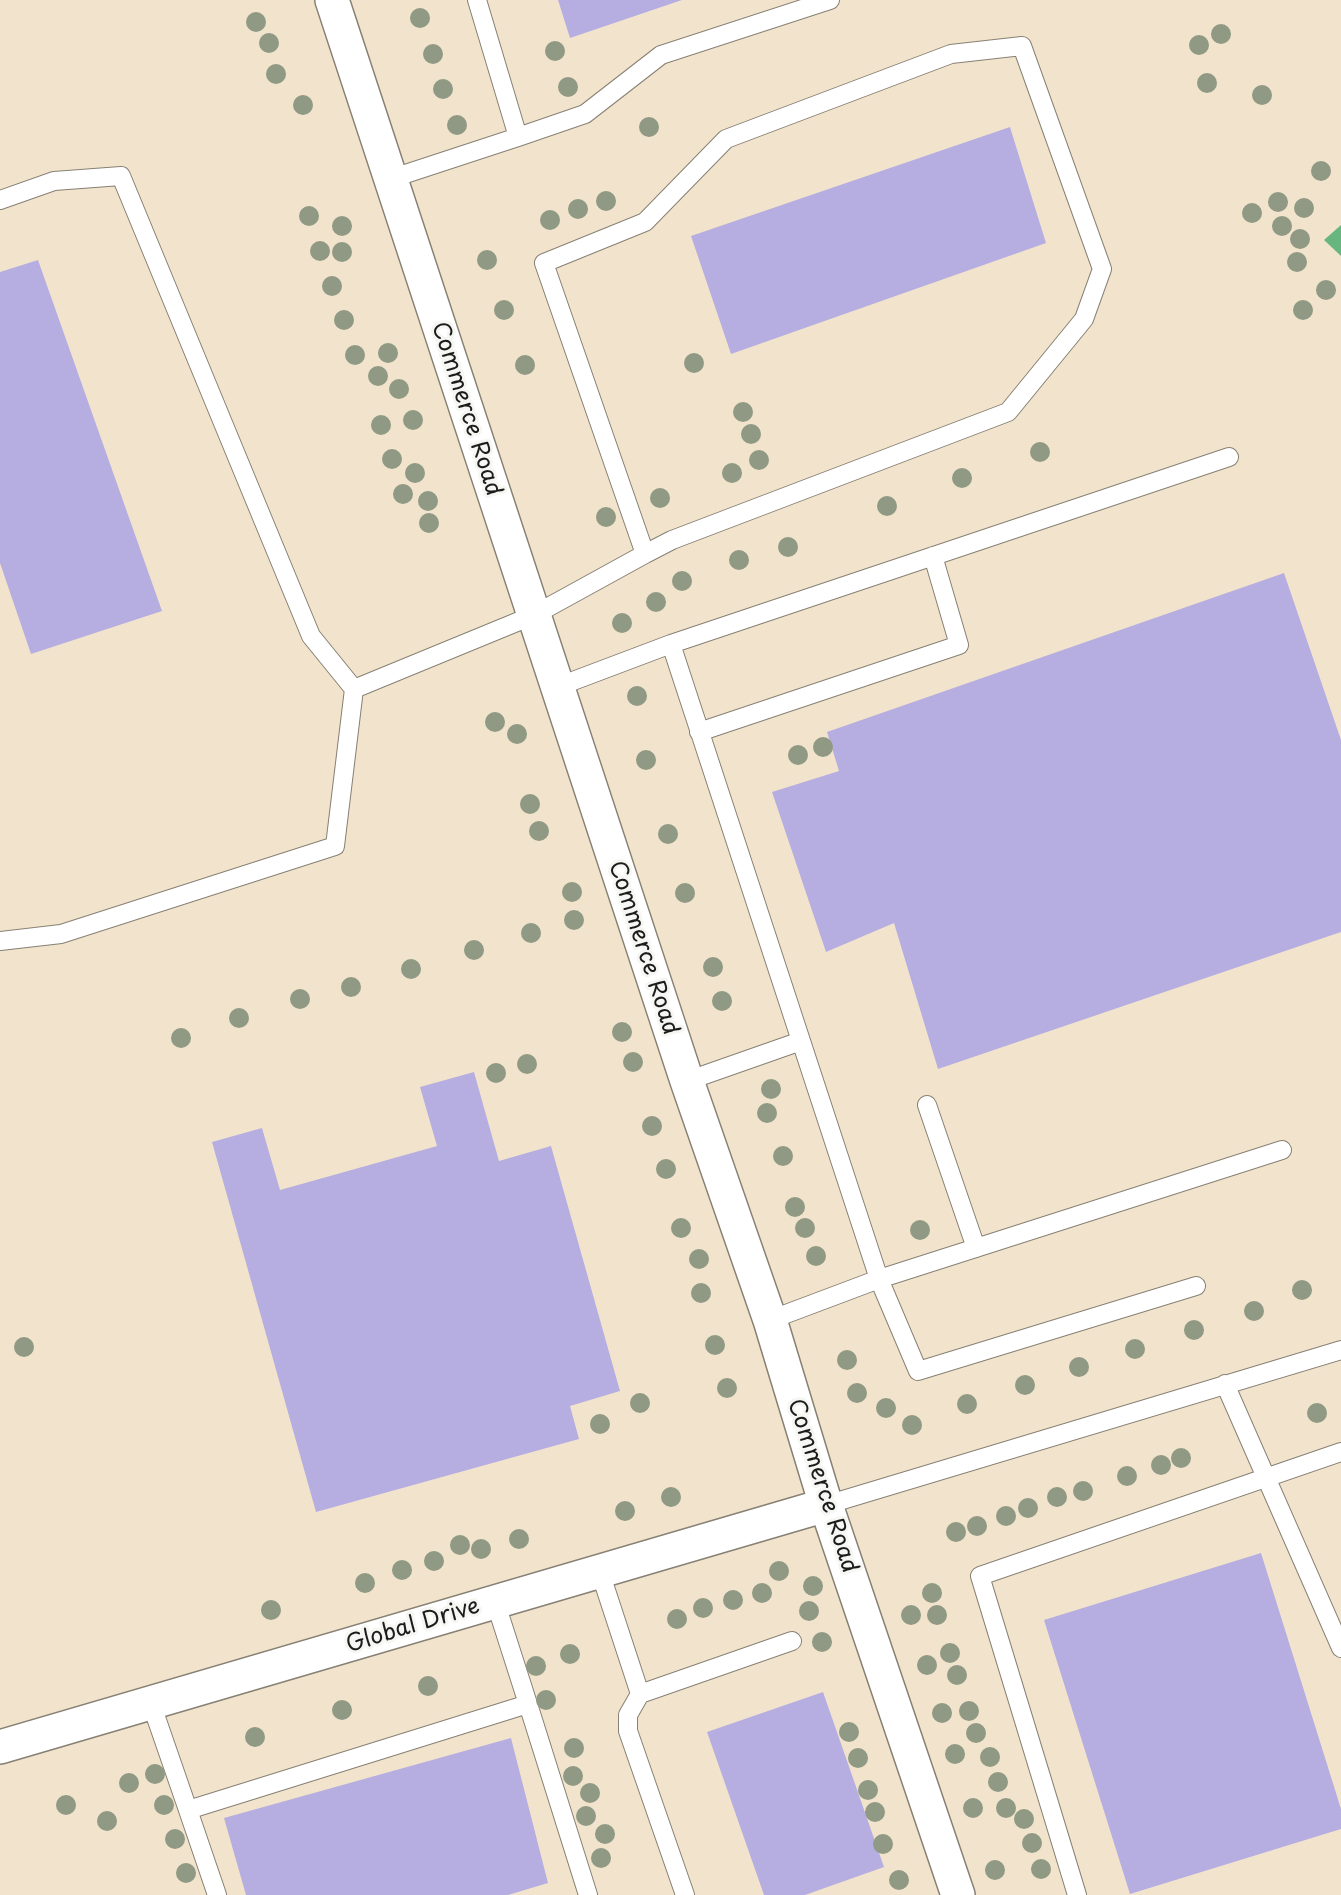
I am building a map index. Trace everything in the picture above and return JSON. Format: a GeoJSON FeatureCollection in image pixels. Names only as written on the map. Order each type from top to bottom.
{"type":"FeatureCollection","features":[{"type":"Feature","properties":{"kind":"street","name":"Commerce Road"},"geometry":{"type":"LineString","coordinates":[[332,0],[687,1080],[770,1320],[826,1504],[958,1895]]}},
{"type":"Feature","properties":{"kind":"street","name":"Global Drive"},"geometry":{"type":"LineString","coordinates":[[0,1747],[826,1504]]}},
{"type":"Feature","properties":{"kind":"lane"},"geometry":{"type":"LineString","coordinates":[[477,0],[518,137]]}},
{"type":"Feature","properties":{"kind":"lane"},"geometry":{"type":"LineString","coordinates":[[390,179],[585,114],[661,55],[830,0]]}},
{"type":"Feature","properties":{"kind":"lane"},"geometry":{"type":"LineString","coordinates":[[354,689],[534,615],[672,540],[1008,412],[1084,319],[1102,270],[1022,46],[951,54],[726,139],[645,222],[544,263],[645,554]]}},
{"type":"Feature","properties":{"kind":"lane"},"geometry":{"type":"LineString","coordinates":[[0,200],[54,181],[121,176],[311,636],[354,689],[335,846],[61,933],[0,942]]}},
{"type":"Feature","properties":{"kind":"lane"},"geometry":{"type":"LineString","coordinates":[[557,687],[671,644],[1230,457]]}},
{"type":"Feature","properties":{"kind":"lane"},"geometry":{"type":"LineString","coordinates":[[699,732],[959,645],[933,556]]}},
{"type":"Feature","properties":{"kind":"lane"},"geometry":{"type":"LineString","coordinates":[[671,644],[879,1279],[918,1371],[1196,1286]]}},
{"type":"Feature","properties":{"kind":"lane"},"geometry":{"type":"LineString","coordinates":[[687,1080],[800,1041]]}},
{"type":"Feature","properties":{"kind":"lane"},"geometry":{"type":"LineString","coordinates":[[927,1105],[976,1248]]}},
{"type":"Feature","properties":{"kind":"lane"},"geometry":{"type":"LineString","coordinates":[[770,1320],[879,1279],[1282,1150]]}},
{"type":"Feature","properties":{"kind":"lane"},"geometry":{"type":"LineString","coordinates":[[826,1504],[1341,1350]]}},
{"type":"Feature","properties":{"kind":"lane"},"geometry":{"type":"LineString","coordinates":[[1225,1384],[1341,1648]]}},
{"type":"Feature","properties":{"kind":"lane"},"geometry":{"type":"LineString","coordinates":[[1077,1895],[980,1576],[1341,1452]]}},
{"type":"Feature","properties":{"kind":"lane"},"geometry":{"type":"LineString","coordinates":[[600,1572],[640,1694]]}},
{"type":"Feature","properties":{"kind":"lane"},"geometry":{"type":"LineString","coordinates":[[495,1601],[588,1895]]}},
{"type":"Feature","properties":{"kind":"lane"},"geometry":{"type":"LineString","coordinates":[[685,1895],[628,1731],[628,1715],[640,1694],[792,1641]]}},
{"type":"Feature","properties":{"kind":"lane"},"geometry":{"type":"LineString","coordinates":[[151,1703],[217,1895]]}},
{"type":"Feature","properties":{"kind":"lane"},"geometry":{"type":"LineString","coordinates":[[188,1811],[528,1704]]}},
{"type":"Feature","properties":{"kind":"green space"},"geometry":{"type":"Polygon","coordinates":[[[1341,225],[1341,256],[1324,240],[1341,225]]]}},
{"type":"Feature","properties":{"kind":"building"},"geometry":{"type":"Polygon","coordinates":[[[558,0],[682,0],[570,38],[558,0]]]}},
{"type":"Feature","properties":{"kind":"building"},"geometry":{"type":"Polygon","coordinates":[[[1010,127],[1046,243],[731,354],[691,236],[1010,127]]]}},
{"type":"Feature","properties":{"kind":"building"},"geometry":{"type":"Polygon","coordinates":[[[38,260],[162,611],[31,654],[0,563],[0,272],[38,260]]]}},
{"type":"Feature","properties":{"kind":"building"},"geometry":{"type":"Polygon","coordinates":[[[1284,573],[1341,740],[1341,932],[938,1069],[894,923],[826,952],[772,792],[839,771],[827,732],[1284,573]]]}},
{"type":"Feature","properties":{"kind":"building"},"geometry":{"type":"Polygon","coordinates":[[[474,1072],[499,1161],[551,1146],[620,1391],[570,1406],[579,1439],[316,1512],[212,1142],[262,1128],[280,1190],[437,1146],[420,1087],[474,1072]]]}},
{"type":"Feature","properties":{"kind":"building"},"geometry":{"type":"Polygon","coordinates":[[[1261,1553],[1341,1809],[1341,1829],[1130,1894],[1044,1620],[1261,1553]]]}},
{"type":"Feature","properties":{"kind":"building"},"geometry":{"type":"Polygon","coordinates":[[[823,1692],[884,1867],[805,1895],[764,1895],[707,1732],[823,1692]]]}},
{"type":"Feature","properties":{"kind":"building"},"geometry":{"type":"Polygon","coordinates":[[[511,1738],[548,1883],[508,1895],[246,1895],[224,1818],[511,1738]]]}}]}
